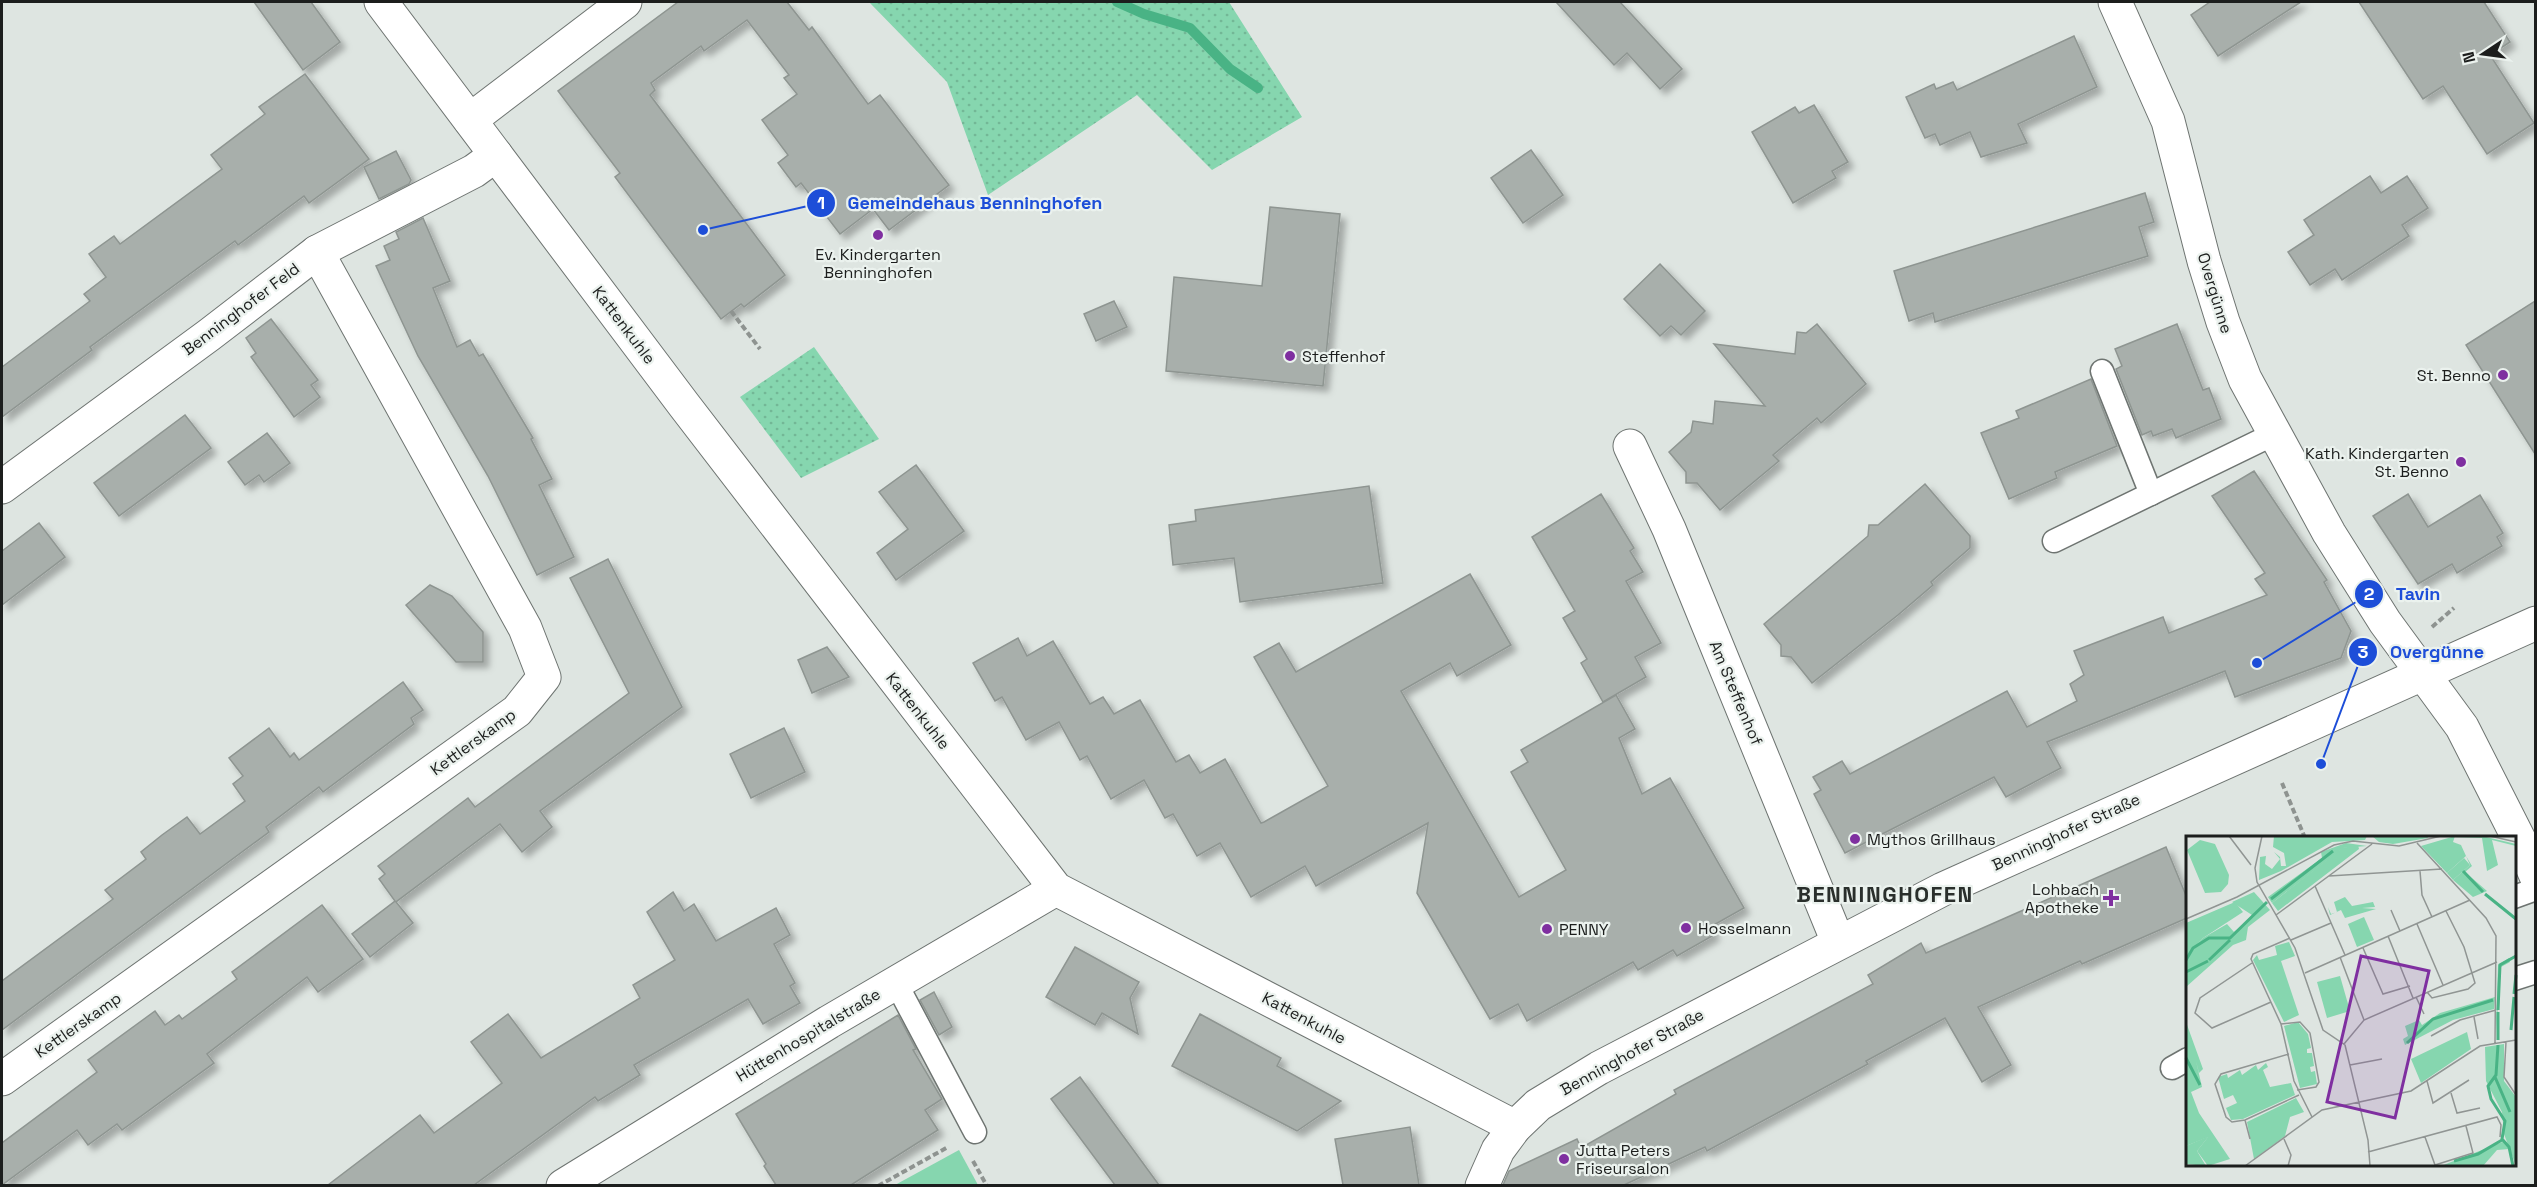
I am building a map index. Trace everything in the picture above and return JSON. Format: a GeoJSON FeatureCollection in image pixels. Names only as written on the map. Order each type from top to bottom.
{"type":"FeatureCollection","features":[{"type":"Feature","properties":{"kind":"street","name":"Kattenkuhle"},"geometry":{"type":"LineString","coordinates":[[381,2],[866,644],[1056,889],[1515,1128]]}},
{"type":"Feature","properties":{"kind":"street"},"geometry":{"type":"LineString","coordinates":[[470,120],[625,2]]}},
{"type":"Feature","properties":{"kind":"street","name":"Overgünne"},"geometry":{"type":"LineString","coordinates":[[2115,2],[2168,121],[2204,261],[2223,322],[2245,379],[2329,533],[2385,622],[2462,727],[2526,853],[2535,876]]}},
{"type":"Feature","properties":{"kind":"street","name":"Benninghofer Feld"},"geometry":{"type":"LineString","coordinates":[[2,487],[209,335],[317,252],[474,171],[496,154]]}},
{"type":"Feature","properties":{"kind":"street","name":"Kettlerskamp"},"geometry":{"type":"LineString","coordinates":[[2,1079],[517,711],[544,677],[525,628],[317,252]]}},
{"type":"Feature","properties":{"kind":"street","name":"Am Steffenhof"},"geometry":{"type":"LineString","coordinates":[[1630,446],[1669,529],[1838,942]]}},
{"type":"Feature","properties":{"kind":"street","name":"Benninghofer Straße"},"geometry":{"type":"LineString","coordinates":[[1482,1185],[1498,1150],[1515,1128],[1538,1105],[1567,1086],[1838,942],[1963,879],[2535,623]]}},
{"type":"Feature","properties":{"kind":"street","name":"Hüttenhospitalstraße"},"geometry":{"type":"LineString","coordinates":[[563,1185],[1056,889]]}},
{"type":"Feature","properties":{"kind":"lane"},"geometry":{"type":"LineString","coordinates":[[2102,371],[2151,494]]}},
{"type":"Feature","properties":{"kind":"lane"},"geometry":{"type":"LineString","coordinates":[[2054,542],[2274,434]]}},
{"type":"Feature","properties":{"kind":"lane"},"geometry":{"type":"LineString","coordinates":[[2516,896],[2535,889]]}},
{"type":"Feature","properties":{"kind":"lane"},"geometry":{"type":"LineString","coordinates":[[2516,978],[2535,972]]}},
{"type":"Feature","properties":{"kind":"lane"},"geometry":{"type":"LineString","coordinates":[[896,983],[975,1132]]}},
{"type":"Feature","properties":{"kind":"path"},"geometry":{"type":"LineString","coordinates":[[731,311],[760,349]]}},
{"type":"Feature","properties":{"kind":"path"},"geometry":{"type":"LineString","coordinates":[[2282,783],[2305,836]]}},
{"type":"Feature","properties":{"kind":"path"},"geometry":{"type":"LineString","coordinates":[[878,1185],[975,1132]]}},
{"type":"Feature","properties":{"kind":"green space"},"geometry":{"type":"Polygon","coordinates":[[[869,2],[1229,2],[1302,117],[1212,170],[1137,95],[988,195],[947,82],[869,2]]]}},
{"type":"Feature","properties":{"kind":"green space"},"geometry":{"type":"Polygon","coordinates":[[[814,347],[879,439],[801,478],[740,397],[814,347]]]}},
{"type":"Feature","properties":{"kind":"green space"},"geometry":{"type":"Polygon","coordinates":[[[959,1150],[978,1185],[895,1185],[959,1150]]]}},
{"type":"Feature","properties":{"kind":"building"},"geometry":{"type":"Polygon","coordinates":[[[254,2],[311,2],[340,42],[303,70],[254,2]]]}},
{"type":"Feature","properties":{"kind":"building"},"geometry":{"type":"Polygon","coordinates":[[[678,2],[787,2],[809,30],[812,27],[868,104],[880,95],[949,185],[889,230],[873,209],[840,234],[801,183],[796,187],[778,163],[788,155],[762,120],[797,94],[784,78],[789,75],[747,20],[704,51],[701,46],[651,83],[655,90],[650,95],[785,275],[744,307],[741,304],[721,319],[615,177],[620,173],[558,91],[678,2]]]}},
{"type":"Feature","properties":{"kind":"building"},"geometry":{"type":"Polygon","coordinates":[[[1556,2],[1620,2],[1682,69],[1660,89],[1627,53],[1614,65],[1556,2]]]}},
{"type":"Feature","properties":{"kind":"building"},"geometry":{"type":"Polygon","coordinates":[[[2210,2],[2301,2],[2218,56],[2191,15],[2210,2]]]}},
{"type":"Feature","properties":{"kind":"building"},"geometry":{"type":"Polygon","coordinates":[[[2359,2],[2484,2],[2510,42],[2490,55],[2534,123],[2487,154],[2443,86],[2423,99],[2359,2]]]}},
{"type":"Feature","properties":{"kind":"building"},"geometry":{"type":"Polygon","coordinates":[[[2074,36],[2097,87],[2018,124],[2027,143],[1981,157],[1970,132],[1940,145],[1935,134],[1925,138],[1906,97],[1934,84],[1936,89],[1953,82],[1957,90],[2074,36]]]}},
{"type":"Feature","properties":{"kind":"building"},"geometry":{"type":"Polygon","coordinates":[[[305,74],[369,159],[309,203],[304,196],[238,245],[235,241],[90,347],[92,350],[2,417],[2,367],[90,301],[84,294],[106,277],[89,254],[114,236],[120,244],[222,169],[211,155],[265,114],[259,107],[305,74]]]}},
{"type":"Feature","properties":{"kind":"building"},"geometry":{"type":"Polygon","coordinates":[[[1814,105],[1848,162],[1832,171],[1836,178],[1793,203],[1752,132],[1795,107],[1799,113],[1814,105]]]}},
{"type":"Feature","properties":{"kind":"building"},"geometry":{"type":"Polygon","coordinates":[[[1531,150],[1563,195],[1523,223],[1491,178],[1531,150]]]}},
{"type":"Feature","properties":{"kind":"building"},"geometry":{"type":"Polygon","coordinates":[[[396,151],[411,180],[409,184],[379,199],[364,167],[396,151]]]}},
{"type":"Feature","properties":{"kind":"building"},"geometry":{"type":"Polygon","coordinates":[[[2370,176],[2381,193],[2407,176],[2428,208],[2402,225],[2409,236],[2342,280],[2335,269],[2310,285],[2288,252],[2314,235],[2304,220],[2370,176]]]}},
{"type":"Feature","properties":{"kind":"building"},"geometry":{"type":"Polygon","coordinates":[[[2145,193],[2154,222],[2139,227],[2148,256],[1935,322],[1933,313],[1909,321],[1894,271],[2145,193]]]}},
{"type":"Feature","properties":{"kind":"building"},"geometry":{"type":"Polygon","coordinates":[[[1270,207],[1340,214],[1323,386],[1166,371],[1174,277],[1262,286],[1270,207]]]}},
{"type":"Feature","properties":{"kind":"building"},"geometry":{"type":"Polygon","coordinates":[[[423,218],[450,281],[433,288],[457,347],[470,340],[479,356],[483,354],[533,438],[531,439],[552,479],[539,485],[574,557],[537,575],[488,476],[418,356],[376,266],[390,260],[384,246],[399,239],[396,232],[423,218]]]}},
{"type":"Feature","properties":{"kind":"building"},"geometry":{"type":"Polygon","coordinates":[[[1660,264],[1705,311],[1681,335],[1671,326],[1660,336],[1624,299],[1660,264]]]}},
{"type":"Feature","properties":{"kind":"building"},"geometry":{"type":"Polygon","coordinates":[[[1114,301],[1127,327],[1096,341],[1084,314],[1114,301]]]}},
{"type":"Feature","properties":{"kind":"building","name":"St. Benno"},"geometry":{"type":"Polygon","coordinates":[[[2535,301],[2535,454],[2466,345],[2535,301]]]}},
{"type":"Feature","properties":{"kind":"building"},"geometry":{"type":"Polygon","coordinates":[[[271,319],[318,380],[311,385],[320,397],[294,417],[251,357],[256,353],[246,338],[271,319]]]}},
{"type":"Feature","properties":{"kind":"building"},"geometry":{"type":"Polygon","coordinates":[[[1817,324],[1866,384],[1821,423],[1817,418],[1773,455],[1779,461],[1720,510],[1697,483],[1686,483],[1686,472],[1669,452],[1691,432],[1693,421],[1713,424],[1715,401],[1765,406],[1714,344],[1795,354],[1797,332],[1806,333],[1817,324]]]}},
{"type":"Feature","properties":{"kind":"building"},"geometry":{"type":"Polygon","coordinates":[[[2177,324],[2203,390],[2209,388],[2221,419],[2176,438],[2172,429],[2153,436],[2151,431],[2142,435],[2116,369],[2122,366],[2115,349],[2177,324]]]}},
{"type":"Feature","properties":{"kind":"building"},"geometry":{"type":"Polygon","coordinates":[[[2091,379],[2117,446],[2055,472],[2057,478],[2009,499],[1981,433],[2019,418],[2016,411],[2091,379]]]}},
{"type":"Feature","properties":{"kind":"building"},"geometry":{"type":"Polygon","coordinates":[[[185,415],[211,448],[119,516],[94,483],[185,415]]]}},
{"type":"Feature","properties":{"kind":"building"},"geometry":{"type":"Polygon","coordinates":[[[267,433],[290,463],[264,482],[259,475],[245,485],[228,462],[267,433]]]}},
{"type":"Feature","properties":{"kind":"building"},"geometry":{"type":"Polygon","coordinates":[[[916,465],[964,531],[896,580],[877,553],[908,529],[879,492],[916,465]]]}},
{"type":"Feature","properties":{"kind":"building"},"geometry":{"type":"Polygon","coordinates":[[[2254,471],[2327,580],[2324,582],[2351,631],[2341,658],[2235,697],[2225,671],[2047,742],[2061,768],[2006,797],[1994,777],[1845,853],[1814,794],[1821,790],[1813,777],[1842,761],[1850,774],[2007,691],[2027,727],[2077,701],[2070,684],[2084,675],[2074,651],[2163,617],[2169,633],[2267,595],[2255,579],[2265,573],[2212,496],[2254,471]]]}},
{"type":"Feature","properties":{"kind":"building"},"geometry":{"type":"Polygon","coordinates":[[[1925,484],[1970,536],[1970,548],[1931,582],[1933,585],[1898,615],[1812,683],[1791,657],[1781,656],[1781,645],[1764,624],[1868,536],[1869,525],[1878,525],[1925,484]]]}},
{"type":"Feature","properties":{"kind":"building"},"geometry":{"type":"Polygon","coordinates":[[[1369,486],[1383,583],[1240,602],[1234,558],[1173,565],[1169,525],[1196,521],[1195,510],[1369,486]]]}},
{"type":"Feature","properties":{"kind":"building"},"geometry":{"type":"Polygon","coordinates":[[[1601,494],[1634,548],[1630,551],[1643,572],[1626,581],[1661,643],[1635,657],[1646,677],[1603,702],[1581,663],[1587,659],[1563,618],[1575,611],[1532,537],[1601,494]]]}},
{"type":"Feature","properties":{"kind":"building"},"geometry":{"type":"Polygon","coordinates":[[[2408,494],[2428,527],[2480,495],[2503,533],[2497,537],[2502,546],[2457,573],[2452,564],[2418,584],[2373,516],[2408,494]]]}},
{"type":"Feature","properties":{"kind":"building"},"geometry":{"type":"Polygon","coordinates":[[[39,523],[65,557],[2,605],[2,551],[39,523]]]}},
{"type":"Feature","properties":{"kind":"building"},"geometry":{"type":"Polygon","coordinates":[[[608,559],[682,707],[540,811],[552,827],[522,852],[500,824],[396,902],[413,923],[370,957],[352,934],[395,901],[379,879],[385,874],[378,866],[468,798],[475,807],[629,693],[570,578],[608,559]]]}},
{"type":"Feature","properties":{"kind":"building"},"geometry":{"type":"Polygon","coordinates":[[[1470,574],[1511,645],[1457,676],[1450,663],[1401,691],[1519,897],[1566,870],[1511,772],[1528,762],[1521,750],[1616,695],[1635,729],[1619,738],[1642,794],[1670,778],[1744,908],[1710,927],[1714,935],[1677,956],[1673,950],[1638,970],[1633,962],[1527,1021],[1518,1004],[1490,1019],[1417,893],[1428,823],[1316,886],[1305,866],[1251,897],[1220,843],[1197,856],[1173,814],[1165,818],[1144,780],[1111,799],[1087,756],[1080,760],[1059,722],[1026,740],[1002,697],[995,701],[973,663],[1018,638],[1027,656],[1053,641],[1090,704],[1103,697],[1114,714],[1140,700],[1176,762],[1189,755],[1200,773],[1225,759],[1261,823],[1328,786],[1254,657],[1279,643],[1296,672],[1470,574]]]}},
{"type":"Feature","properties":{"kind":"building"},"geometry":{"type":"Polygon","coordinates":[[[430,585],[452,596],[483,632],[483,662],[456,662],[406,605],[430,585]]]}},
{"type":"Feature","properties":{"kind":"building"},"geometry":{"type":"Polygon","coordinates":[[[827,647],[849,677],[812,693],[798,660],[827,647]]]}},
{"type":"Feature","properties":{"kind":"building"},"geometry":{"type":"Polygon","coordinates":[[[403,682],[423,710],[411,718],[414,724],[323,792],[319,787],[266,827],[269,832],[2,1030],[2,981],[113,899],[105,890],[146,859],[141,852],[162,835],[187,817],[200,834],[245,801],[233,784],[243,776],[229,758],[269,728],[290,757],[294,753],[299,760],[403,682]]]}},
{"type":"Feature","properties":{"kind":"building"},"geometry":{"type":"Polygon","coordinates":[[[784,728],[805,772],[751,798],[730,754],[784,728]]]}},
{"type":"Feature","properties":{"kind":"building"},"geometry":{"type":"Polygon","coordinates":[[[2166,847],[2186,896],[2186,918],[2082,964],[2080,961],[1978,1007],[2011,1065],[1982,1082],[1945,1018],[1866,1061],[1868,1064],[1707,1151],[1705,1147],[1624,1185],[1503,1185],[1509,1171],[1577,1139],[1581,1148],[1676,1094],[1674,1090],[1873,984],[1868,975],[1921,943],[1926,953],[2166,847]]]}},
{"type":"Feature","properties":{"kind":"building"},"geometry":{"type":"Polygon","coordinates":[[[673,892],[684,911],[694,904],[716,941],[776,908],[790,935],[774,944],[795,983],[790,986],[800,1003],[763,1024],[748,999],[634,1065],[640,1075],[598,1101],[595,1097],[474,1185],[328,1185],[420,1115],[434,1133],[502,1083],[471,1042],[508,1014],[541,1058],[640,998],[633,985],[675,960],[647,912],[673,892]]]}},
{"type":"Feature","properties":{"kind":"building"},"geometry":{"type":"Polygon","coordinates":[[[322,905],[363,959],[318,992],[307,977],[207,1054],[214,1063],[122,1130],[117,1124],[88,1145],[77,1130],[2,1185],[2,1143],[97,1072],[88,1060],[155,1011],[165,1025],[179,1015],[182,1019],[237,979],[232,972],[322,905]]]}},
{"type":"Feature","properties":{"kind":"building"},"geometry":{"type":"Polygon","coordinates":[[[1075,947],[1139,982],[1130,998],[1138,1034],[1102,1013],[1095,1025],[1046,997],[1075,947]]]}},
{"type":"Feature","properties":{"kind":"building"},"geometry":{"type":"Polygon","coordinates":[[[934,992],[952,1027],[939,1035],[920,1000],[934,992]]]}},
{"type":"Feature","properties":{"kind":"building"},"geometry":{"type":"Polygon","coordinates":[[[1200,1014],[1281,1058],[1277,1066],[1341,1101],[1297,1131],[1172,1066],[1200,1014]]]}},
{"type":"Feature","properties":{"kind":"building"},"geometry":{"type":"Polygon","coordinates":[[[898,1015],[916,1049],[913,1050],[942,1099],[925,1110],[938,1130],[851,1185],[776,1185],[736,1114],[898,1015]]]}},
{"type":"Feature","properties":{"kind":"building"},"geometry":{"type":"Polygon","coordinates":[[[1080,1077],[1159,1185],[1115,1185],[1051,1099],[1080,1077]]]}},
{"type":"Feature","properties":{"kind":"building"},"geometry":{"type":"Polygon","coordinates":[[[1410,1127],[1419,1185],[1343,1185],[1335,1139],[1410,1127]]]}},
{"type":"Feature","properties":{"kind":"waterway"},"geometry":{"type":"LineString","coordinates":[[1117,2],[1144,14],[1190,28],[1230,69],[1258,88]]}},
{"type":"Feature","properties":{"kind":"place","name":"Gemeindehaus Benninghofen"},"geometry":{"type":"Point","coordinates":[703,230]}},
{"type":"Feature","properties":{"kind":"place","name":"Ev. Kindergarten Benninghofen"},"geometry":{"type":"Point","coordinates":[878,235]}},
{"type":"Feature","properties":{"kind":"place","name":"Steffenhof"},"geometry":{"type":"Point","coordinates":[1290,356]}},
{"type":"Feature","properties":{"kind":"place","name":"St. Benno"},"geometry":{"type":"Point","coordinates":[2503,375]}},
{"type":"Feature","properties":{"kind":"place","name":"Kath. Kindergarten St. Benno"},"geometry":{"type":"Point","coordinates":[2461,462]}},
{"type":"Feature","properties":{"kind":"place","name":"Tavin"},"geometry":{"type":"Point","coordinates":[2257,663]}},
{"type":"Feature","properties":{"kind":"place","name":"Overgünne"},"geometry":{"type":"Point","coordinates":[2321,764]}},
{"type":"Feature","properties":{"kind":"place","name":"Mythos Grillhaus"},"geometry":{"type":"Point","coordinates":[1855,839]}},
{"type":"Feature","properties":{"kind":"place","name":"Lohbach Apotheke"},"geometry":{"type":"Point","coordinates":[2111,898]}},
{"type":"Feature","properties":{"kind":"place","name":"Hosselmann"},"geometry":{"type":"Point","coordinates":[1686,928]}},
{"type":"Feature","properties":{"kind":"place","name":"PENNY"},"geometry":{"type":"Point","coordinates":[1547,929]}},
{"type":"Feature","properties":{"kind":"place","name":"Jutta Peters Friseursalon"},"geometry":{"type":"Point","coordinates":[1564,1159]}},
{"type":"Feature","properties":{"kind":"district","name":"BENNINGHOFEN"},"geometry":{"type":"Point","coordinates":[1885,894]}}]}
